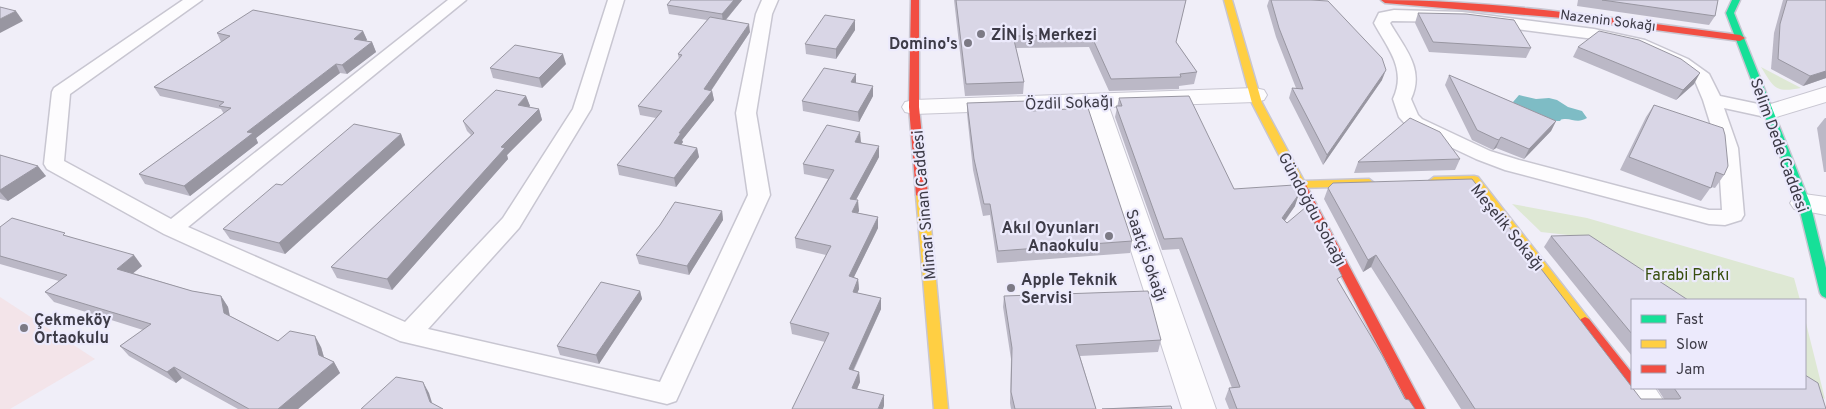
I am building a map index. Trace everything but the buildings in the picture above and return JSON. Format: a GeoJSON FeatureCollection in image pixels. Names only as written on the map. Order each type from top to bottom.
{"type":"FeatureCollection","features":[{"type":"Feature","properties":{"kind":"street","name":"Mimar Sinan Caddesi"},"geometry":{"type":"LineString","coordinates":[[915,0],[914,107],[941,409]]}},
{"type":"Feature","properties":{"kind":"street","name":"Gündoğdu Sokağı"},"geometry":{"type":"LineString","coordinates":[[1228,0],[1255,95],[1300,185],[1418,409]]}},
{"type":"Feature","properties":{"kind":"street","name":"Nazenin Sokağı"},"geometry":{"type":"LineString","coordinates":[[1385,0],[1465,2],[1740,38]]}},
{"type":"Feature","properties":{"kind":"street","name":"Selim Dede Caddesi"},"geometry":{"type":"LineString","coordinates":[[1736,0],[1730,13],[1770,112],[1815,204],[1826,293]]}},
{"type":"Feature","properties":{"kind":"street"},"geometry":{"type":"LineString","coordinates":[[1770,112],[1826,94]]}},
{"type":"Feature","properties":{"kind":"street","name":"Özdil Sokağı"},"geometry":{"type":"LineString","coordinates":[[914,107],[1255,95]]}},
{"type":"Feature","properties":{"kind":"street","name":"Saatçi Sokağı"},"geometry":{"type":"LineString","coordinates":[[1095,101],[1199,409]]}},
{"type":"Feature","properties":{"kind":"street","name":"Meşelik Sokağı"},"geometry":{"type":"LineString","coordinates":[[1426,181],[1474,180],[1631,383]]}},
{"type":"Feature","properties":{"kind":"street"},"geometry":{"type":"LineString","coordinates":[[1300,185],[1378,183]]}},
{"type":"Feature","properties":{"kind":"street"},"geometry":{"type":"LineString","coordinates":[[1637,389],[1652,409]]}},
{"type":"Feature","properties":{"kind":"lane"},"geometry":{"type":"LineString","coordinates":[[194,0],[61,92],[54,164],[172,230],[409,334],[667,394],[759,195],[746,113],[764,14],[770,0]]}},
{"type":"Feature","properties":{"kind":"lane"},"geometry":{"type":"LineString","coordinates":[[172,230],[458,0]]}},
{"type":"Feature","properties":{"kind":"lane"},"geometry":{"type":"LineString","coordinates":[[409,334],[512,223],[582,109],[616,0]]}},
{"type":"Feature","properties":{"kind":"lane"},"geometry":{"type":"LineString","coordinates":[[1394,15],[1462,16],[1625,40],[1667,55],[1696,72],[1703,78],[1712,100],[1728,148],[1733,214],[1725,218],[1709,217],[1505,163],[1483,155],[1415,123],[1403,105],[1402,100],[1407,88],[1408,75],[1406,66],[1382,20],[1394,15]]}},
{"type":"Feature","properties":{"kind":"lane"},"geometry":{"type":"LineString","coordinates":[[1712,100],[1770,112]]}},
{"type":"Feature","properties":{"kind":"shaded area","name":"Çekmeköy Ortaokulu"},"geometry":{"type":"Polygon","coordinates":[[[0,297],[95,359],[10,409],[0,409],[0,297]]]}},
{"type":"Feature","properties":{"kind":"green space"},"geometry":{"type":"Polygon","coordinates":[[[1761,67],[1801,88],[1786,90],[1776,87],[1761,67]]]}},
{"type":"Feature","properties":{"kind":"green space","name":"Farabi Parkı"},"geometry":{"type":"Polygon","coordinates":[[[1512,204],[1587,218],[1794,278],[1800,299],[1678,299],[1586,237],[1541,232],[1512,204]]]}},
{"type":"Feature","properties":{"kind":"green space"},"geometry":{"type":"Polygon","coordinates":[[[1806,323],[1825,399],[1806,387],[1806,323]]]}},
{"type":"Feature","properties":{"kind":"water"},"geometry":{"type":"Polygon","coordinates":[[[1519,95],[1536,99],[1549,98],[1557,100],[1568,107],[1582,111],[1587,118],[1580,121],[1562,119],[1557,121],[1540,117],[1526,111],[1513,102],[1519,95]]]}},
{"type":"Feature","properties":{"kind":"traffic: fast"},"geometry":{"type":"LineString","coordinates":[[1736,0],[1730,13],[1804,203],[1826,293]]}},
{"type":"Feature","properties":{"kind":"traffic: slow"},"geometry":{"type":"LineString","coordinates":[[1228,0],[1257,103],[1300,185]]}},
{"type":"Feature","properties":{"kind":"traffic: slow"},"geometry":{"type":"LineString","coordinates":[[1434,181],[1474,180],[1585,322]]}},
{"type":"Feature","properties":{"kind":"traffic: slow"},"geometry":{"type":"LineString","coordinates":[[1300,185],[1369,183]]}},
{"type":"Feature","properties":{"kind":"traffic: slow"},"geometry":{"type":"LineString","coordinates":[[922,195],[941,409]]}},
{"type":"Feature","properties":{"kind":"traffic: jam"},"geometry":{"type":"LineString","coordinates":[[915,0],[914,107],[922,195]]}},
{"type":"Feature","properties":{"kind":"traffic: jam"},"geometry":{"type":"LineString","coordinates":[[1385,0],[1563,15],[1740,38]]}},
{"type":"Feature","properties":{"kind":"traffic: jam"},"geometry":{"type":"LineString","coordinates":[[1300,185],[1418,409]]}},
{"type":"Feature","properties":{"kind":"traffic: jam"},"geometry":{"type":"LineString","coordinates":[[1585,322],[1631,382]]}},
{"type":"Feature","properties":{"kind":"place","name":"ZİN İş Merkezi"},"geometry":{"type":"Point","coordinates":[981,34]}},
{"type":"Feature","properties":{"kind":"place","name":"Domino's"},"geometry":{"type":"Point","coordinates":[968,43]}},
{"type":"Feature","properties":{"kind":"place","name":"Akıl Oyunları Anaokulu"},"geometry":{"type":"Point","coordinates":[1109,236]}},
{"type":"Feature","properties":{"kind":"place","name":"Apple Teknik Servisi"},"geometry":{"type":"Point","coordinates":[1011,288]}},
{"type":"Feature","properties":{"kind":"place","name":"Çekmeköy Ortaokulu"},"geometry":{"type":"Point","coordinates":[24,328]}}]}
